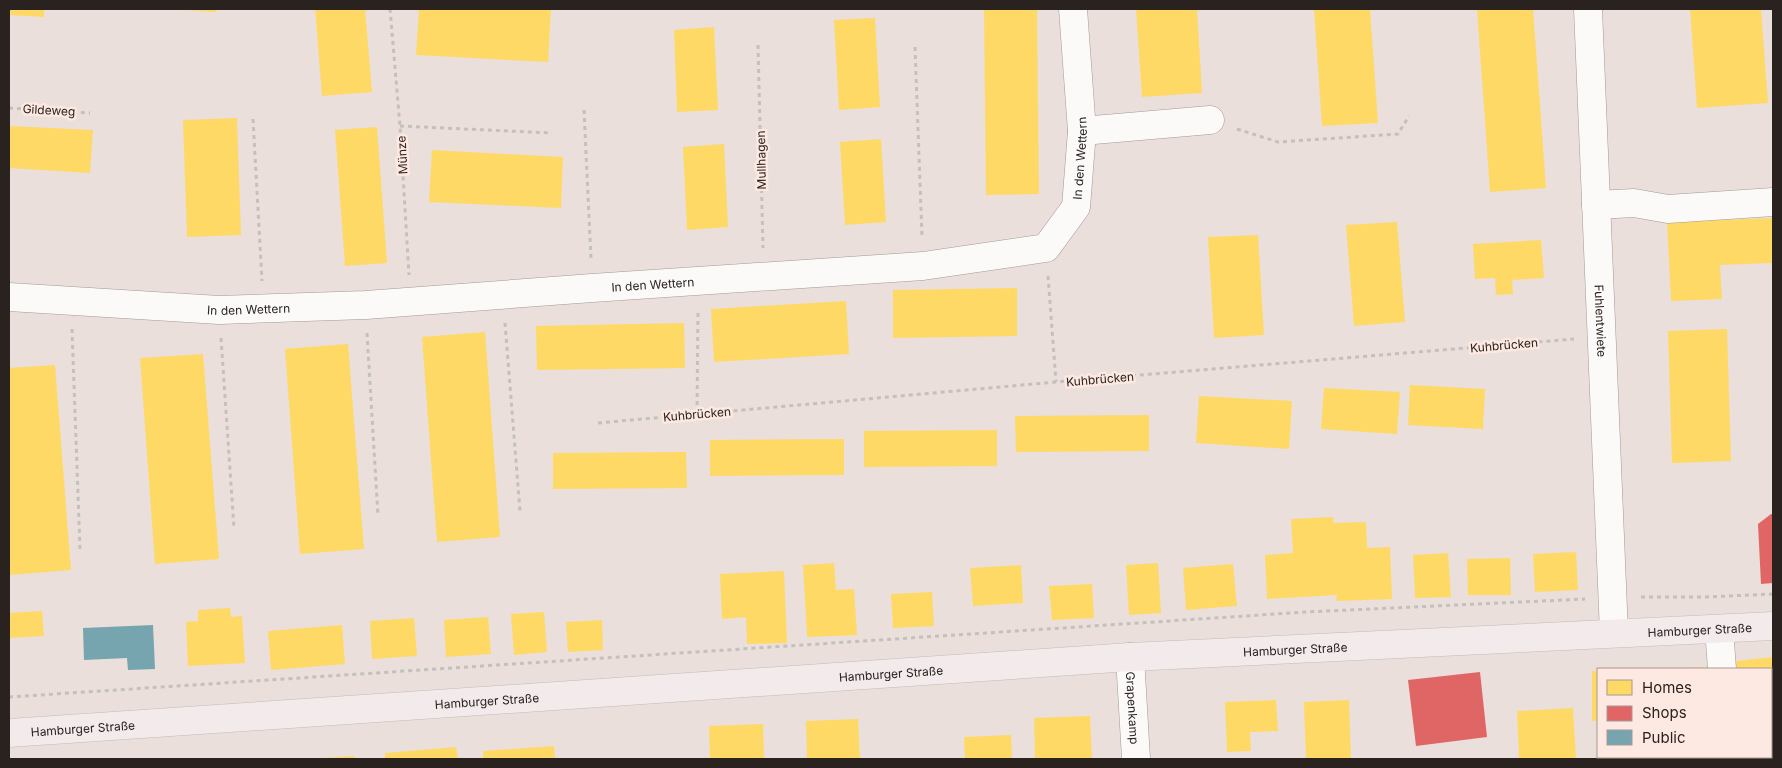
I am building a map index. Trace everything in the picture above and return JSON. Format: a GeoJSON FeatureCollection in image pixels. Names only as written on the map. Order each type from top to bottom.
{"type":"FeatureCollection","features":[{"type":"Feature","properties":{"kind":"main road","name":"Hamburger Straße"},"geometry":{"type":"LineString","coordinates":[[9,733],[1130,657],[1773,626]]}},
{"type":"Feature","properties":{"kind":"street","name":"In den Wettern"},"geometry":{"type":"LineString","coordinates":[[9,297],[219,310],[366,305],[923,266],[1046,248],[1076,208],[1082,130],[1073,9]]}},
{"type":"Feature","properties":{"kind":"street","name":"Fuhlentwiete"},"geometry":{"type":"LineString","coordinates":[[1588,9],[1614,633]]}},
{"type":"Feature","properties":{"kind":"street"},"geometry":{"type":"LineString","coordinates":[[1082,130],[1210,120]]}},
{"type":"Feature","properties":{"kind":"street"},"geometry":{"type":"LineString","coordinates":[[1596,205],[1634,203],[1668,209],[1773,202]]}},
{"type":"Feature","properties":{"kind":"street"},"geometry":{"type":"LineString","coordinates":[[1718,628],[1722,668]]}},
{"type":"Feature","properties":{"kind":"street","name":"Grapenkamp"},"geometry":{"type":"LineString","coordinates":[[1130,657],[1136,759]]}},
{"type":"Feature","properties":{"kind":"path","name":"Münze"},"geometry":{"type":"LineString","coordinates":[[390,9],[400,126],[410,302]]}},
{"type":"Feature","properties":{"kind":"path","name":"Mullhagen"},"geometry":{"type":"LineString","coordinates":[[758,44],[763,276]]}},
{"type":"Feature","properties":{"kind":"path"},"geometry":{"type":"LineString","coordinates":[[915,46],[923,266]]}},
{"type":"Feature","properties":{"kind":"path","name":"Gildeweg"},"geometry":{"type":"LineString","coordinates":[[9,108],[90,113]]}},
{"type":"Feature","properties":{"kind":"path"},"geometry":{"type":"LineString","coordinates":[[584,110],[592,288]]}},
{"type":"Feature","properties":{"kind":"path"},"geometry":{"type":"LineString","coordinates":[[1210,120],[1278,142],[1398,134],[1409,116]]}},
{"type":"Feature","properties":{"kind":"path"},"geometry":{"type":"LineString","coordinates":[[253,119],[264,309]]}},
{"type":"Feature","properties":{"kind":"path"},"geometry":{"type":"LineString","coordinates":[[400,126],[552,134]]}},
{"type":"Feature","properties":{"kind":"path"},"geometry":{"type":"LineString","coordinates":[[1046,248],[1056,382]]}},
{"type":"Feature","properties":{"kind":"path"},"geometry":{"type":"LineString","coordinates":[[697,413],[698,281]]}},
{"type":"Feature","properties":{"kind":"path"},"geometry":{"type":"LineString","coordinates":[[503,295],[520,511]]}},
{"type":"Feature","properties":{"kind":"path"},"geometry":{"type":"LineString","coordinates":[[71,300],[80,550]]}},
{"type":"Feature","properties":{"kind":"path"},"geometry":{"type":"LineString","coordinates":[[366,305],[378,516]]}},
{"type":"Feature","properties":{"kind":"path"},"geometry":{"type":"LineString","coordinates":[[219,310],[234,528]]}},
{"type":"Feature","properties":{"kind":"path","name":"Kuhbrücken"},"geometry":{"type":"LineString","coordinates":[[598,423],[1056,382],[1602,337]]}},
{"type":"Feature","properties":{"kind":"path"},"geometry":{"type":"LineString","coordinates":[[1644,597],[1773,594]]}},
{"type":"Feature","properties":{"kind":"path"},"geometry":{"type":"LineString","coordinates":[[9,697],[1306,612],[1586,599]]}},
{"type":"Feature","properties":{"kind":"building: Homes"},"geometry":{"type":"Polygon","coordinates":[[[9,9],[44,9],[44,17],[9,15],[9,9]]]}},
{"type":"Feature","properties":{"kind":"building: Homes"},"geometry":{"type":"Polygon","coordinates":[[[216,9],[216,12],[187,10],[216,9]]]}},
{"type":"Feature","properties":{"kind":"building: Homes"},"geometry":{"type":"Polygon","coordinates":[[[315,9],[365,9],[372,92],[322,96],[315,9]]]}},
{"type":"Feature","properties":{"kind":"building: Homes"},"geometry":{"type":"Polygon","coordinates":[[[419,9],[551,9],[548,62],[416,55],[419,9]]]}},
{"type":"Feature","properties":{"kind":"building: Homes"},"geometry":{"type":"Polygon","coordinates":[[[984,9],[1037,9],[1039,194],[986,195],[984,9]]]}},
{"type":"Feature","properties":{"kind":"building: Homes"},"geometry":{"type":"Polygon","coordinates":[[[1136,9],[1197,9],[1202,93],[1142,97],[1136,9]]]}},
{"type":"Feature","properties":{"kind":"building: Homes"},"geometry":{"type":"Polygon","coordinates":[[[1314,9],[1370,9],[1378,123],[1322,126],[1314,9]]]}},
{"type":"Feature","properties":{"kind":"building: Homes"},"geometry":{"type":"Polygon","coordinates":[[[1477,9],[1533,9],[1546,188],[1490,192],[1477,9]]]}},
{"type":"Feature","properties":{"kind":"building: Homes"},"geometry":{"type":"Polygon","coordinates":[[[1690,9],[1761,9],[1768,103],[1697,108],[1690,9]]]}},
{"type":"Feature","properties":{"kind":"building: Homes"},"geometry":{"type":"Polygon","coordinates":[[[875,18],[880,107],[839,110],[834,20],[875,18]]]}},
{"type":"Feature","properties":{"kind":"building: Homes"},"geometry":{"type":"Polygon","coordinates":[[[714,27],[718,110],[677,112],[674,30],[714,27]]]}},
{"type":"Feature","properties":{"kind":"building: Homes"},"geometry":{"type":"Polygon","coordinates":[[[237,118],[241,235],[187,237],[183,120],[237,118]]]}},
{"type":"Feature","properties":{"kind":"building: Homes"},"geometry":{"type":"Polygon","coordinates":[[[9,126],[93,130],[90,173],[9,168],[9,126]]]}},
{"type":"Feature","properties":{"kind":"building: Homes"},"geometry":{"type":"Polygon","coordinates":[[[377,127],[387,263],[345,266],[335,130],[377,127]]]}},
{"type":"Feature","properties":{"kind":"building: Homes"},"geometry":{"type":"Polygon","coordinates":[[[881,139],[886,222],[845,225],[840,142],[881,139]]]}},
{"type":"Feature","properties":{"kind":"building: Homes"},"geometry":{"type":"Polygon","coordinates":[[[724,144],[728,227],[687,230],[683,147],[724,144]]]}},
{"type":"Feature","properties":{"kind":"building: Homes"},"geometry":{"type":"Polygon","coordinates":[[[432,150],[563,157],[561,208],[429,202],[432,150]]]}},
{"type":"Feature","properties":{"kind":"building: Homes"},"geometry":{"type":"Polygon","coordinates":[[[1773,218],[1773,263],[1720,265],[1722,299],[1671,301],[1667,222],[1773,218]]]}},
{"type":"Feature","properties":{"kind":"building: Homes"},"geometry":{"type":"Polygon","coordinates":[[[1397,222],[1405,322],[1354,326],[1346,225],[1397,222]]]}},
{"type":"Feature","properties":{"kind":"building: Homes"},"geometry":{"type":"Polygon","coordinates":[[[1258,235],[1264,335],[1214,338],[1208,237],[1258,235]]]}},
{"type":"Feature","properties":{"kind":"building: Homes"},"geometry":{"type":"Polygon","coordinates":[[[1541,240],[1544,278],[1512,280],[1513,294],[1496,295],[1495,278],[1475,279],[1473,244],[1541,240]]]}},
{"type":"Feature","properties":{"kind":"building: Homes"},"geometry":{"type":"Polygon","coordinates":[[[1017,288],[1017,336],[893,338],[893,290],[1017,288]]]}},
{"type":"Feature","properties":{"kind":"building: Homes"},"geometry":{"type":"Polygon","coordinates":[[[846,301],[849,354],[714,362],[711,309],[846,301]]]}},
{"type":"Feature","properties":{"kind":"building: Homes"},"geometry":{"type":"Polygon","coordinates":[[[684,323],[685,368],[537,370],[536,326],[684,323]]]}},
{"type":"Feature","properties":{"kind":"building: Homes"},"geometry":{"type":"Polygon","coordinates":[[[1727,329],[1731,461],[1672,463],[1668,331],[1727,329]]]}},
{"type":"Feature","properties":{"kind":"building: Homes"},"geometry":{"type":"Polygon","coordinates":[[[485,332],[500,537],[437,542],[422,337],[485,332]]]}},
{"type":"Feature","properties":{"kind":"building: Homes"},"geometry":{"type":"Polygon","coordinates":[[[348,344],[364,549],[300,554],[285,349],[348,344]]]}},
{"type":"Feature","properties":{"kind":"building: Homes"},"geometry":{"type":"Polygon","coordinates":[[[203,354],[219,559],[155,564],[140,358],[203,354]]]}},
{"type":"Feature","properties":{"kind":"building: Homes"},"geometry":{"type":"Polygon","coordinates":[[[55,365],[71,570],[9,575],[9,368],[55,365]]]}},
{"type":"Feature","properties":{"kind":"building: Homes"},"geometry":{"type":"Polygon","coordinates":[[[1410,385],[1485,389],[1483,429],[1408,425],[1410,385]]]}},
{"type":"Feature","properties":{"kind":"building: Homes"},"geometry":{"type":"Polygon","coordinates":[[[1324,388],[1400,392],[1397,434],[1321,429],[1324,388]]]}},
{"type":"Feature","properties":{"kind":"building: Homes"},"geometry":{"type":"Polygon","coordinates":[[[1199,396],[1292,401],[1289,449],[1196,443],[1199,396]]]}},
{"type":"Feature","properties":{"kind":"building: Homes"},"geometry":{"type":"Polygon","coordinates":[[[1149,415],[1149,451],[1016,452],[1015,416],[1149,415]]]}},
{"type":"Feature","properties":{"kind":"building: Homes"},"geometry":{"type":"Polygon","coordinates":[[[997,430],[997,466],[864,467],[864,431],[997,430]]]}},
{"type":"Feature","properties":{"kind":"building: Homes"},"geometry":{"type":"Polygon","coordinates":[[[844,439],[844,475],[710,476],[710,440],[844,439]]]}},
{"type":"Feature","properties":{"kind":"building: Homes"},"geometry":{"type":"Polygon","coordinates":[[[686,452],[687,488],[553,489],[553,453],[686,452]]]}},
{"type":"Feature","properties":{"kind":"building: Homes"},"geometry":{"type":"Polygon","coordinates":[[[1333,517],[1333,523],[1366,522],[1367,548],[1390,547],[1392,599],[1336,601],[1337,595],[1267,599],[1265,555],[1293,553],[1291,519],[1333,517]]]}},
{"type":"Feature","properties":{"kind":"building: Homes"},"geometry":{"type":"Polygon","coordinates":[[[1576,552],[1578,590],[1535,592],[1533,554],[1576,552]]]}},
{"type":"Feature","properties":{"kind":"building: Homes"},"geometry":{"type":"Polygon","coordinates":[[[1448,553],[1451,597],[1415,598],[1413,555],[1448,553]]]}},
{"type":"Feature","properties":{"kind":"building: Homes"},"geometry":{"type":"Polygon","coordinates":[[[1510,558],[1511,595],[1468,595],[1467,559],[1510,558]]]}},
{"type":"Feature","properties":{"kind":"building: Homes"},"geometry":{"type":"Polygon","coordinates":[[[834,563],[836,590],[854,589],[857,635],[807,637],[803,565],[834,563]]]}},
{"type":"Feature","properties":{"kind":"building: Homes"},"geometry":{"type":"Polygon","coordinates":[[[1158,563],[1161,613],[1129,615],[1126,565],[1158,563]]]}},
{"type":"Feature","properties":{"kind":"building: Homes"},"geometry":{"type":"Polygon","coordinates":[[[1233,564],[1237,606],[1186,610],[1183,568],[1233,564]]]}},
{"type":"Feature","properties":{"kind":"building: Homes"},"geometry":{"type":"Polygon","coordinates":[[[1021,565],[1023,603],[973,606],[970,568],[1021,565]]]}},
{"type":"Feature","properties":{"kind":"building: Homes"},"geometry":{"type":"Polygon","coordinates":[[[784,571],[787,643],[747,644],[746,617],[722,619],[720,574],[784,571]]]}},
{"type":"Feature","properties":{"kind":"building: Homes"},"geometry":{"type":"Polygon","coordinates":[[[1092,584],[1094,618],[1052,620],[1049,586],[1092,584]]]}},
{"type":"Feature","properties":{"kind":"building: Homes"},"geometry":{"type":"Polygon","coordinates":[[[932,592],[934,626],[893,628],[891,594],[932,592]]]}},
{"type":"Feature","properties":{"kind":"building: Homes"},"geometry":{"type":"Polygon","coordinates":[[[230,608],[231,617],[242,616],[245,663],[188,666],[186,622],[198,621],[198,610],[230,608]]]}},
{"type":"Feature","properties":{"kind":"building: Homes"},"geometry":{"type":"Polygon","coordinates":[[[42,611],[44,636],[9,638],[9,613],[42,611]]]}},
{"type":"Feature","properties":{"kind":"building: Homes"},"geometry":{"type":"Polygon","coordinates":[[[544,612],[547,652],[514,655],[511,614],[544,612]]]}},
{"type":"Feature","properties":{"kind":"building: Homes"},"geometry":{"type":"Polygon","coordinates":[[[488,617],[491,654],[446,657],[444,620],[488,617]]]}},
{"type":"Feature","properties":{"kind":"building: Homes"},"geometry":{"type":"Polygon","coordinates":[[[414,618],[417,656],[372,659],[370,621],[414,618]]]}},
{"type":"Feature","properties":{"kind":"building: Homes"},"geometry":{"type":"Polygon","coordinates":[[[602,620],[603,650],[568,652],[566,622],[602,620]]]}},
{"type":"Feature","properties":{"kind":"building: Homes"},"geometry":{"type":"Polygon","coordinates":[[[342,625],[345,664],[271,670],[268,631],[342,625]]]}},
{"type":"Feature","properties":{"kind":"building: Homes"},"geometry":{"type":"Polygon","coordinates":[[[1773,657],[1773,751],[1772,668],[1728,668],[1727,662],[1773,657]]]}},
{"type":"Feature","properties":{"kind":"building: Homes"},"geometry":{"type":"Polygon","coordinates":[[[1592,671],[1597,671],[1597,721],[1592,721],[1592,671]]]}},
{"type":"Feature","properties":{"kind":"building: Homes"},"geometry":{"type":"Polygon","coordinates":[[[1276,700],[1278,731],[1250,732],[1251,751],[1227,752],[1225,702],[1276,700]]]}},
{"type":"Feature","properties":{"kind":"building: Homes"},"geometry":{"type":"Polygon","coordinates":[[[1349,700],[1351,759],[1306,759],[1304,702],[1349,700]]]}},
{"type":"Feature","properties":{"kind":"building: Homes"},"geometry":{"type":"Polygon","coordinates":[[[1573,708],[1576,759],[1519,759],[1517,711],[1573,708]]]}},
{"type":"Feature","properties":{"kind":"building: Homes"},"geometry":{"type":"Polygon","coordinates":[[[1090,716],[1092,759],[1035,759],[1034,718],[1090,716]]]}},
{"type":"Feature","properties":{"kind":"building: Homes"},"geometry":{"type":"Polygon","coordinates":[[[858,719],[860,759],[807,759],[806,721],[858,719]]]}},
{"type":"Feature","properties":{"kind":"building: Homes"},"geometry":{"type":"Polygon","coordinates":[[[763,724],[764,759],[710,759],[709,726],[763,724]]]}},
{"type":"Feature","properties":{"kind":"building: Homes"},"geometry":{"type":"Polygon","coordinates":[[[1011,735],[1012,759],[965,759],[964,737],[1011,735]]]}},
{"type":"Feature","properties":{"kind":"building: Homes"},"geometry":{"type":"Polygon","coordinates":[[[554,746],[555,759],[483,759],[483,751],[554,746]]]}},
{"type":"Feature","properties":{"kind":"building: Homes"},"geometry":{"type":"Polygon","coordinates":[[[456,747],[458,759],[385,759],[385,753],[456,747]]]}},
{"type":"Feature","properties":{"kind":"building: Homes"},"geometry":{"type":"Polygon","coordinates":[[[354,756],[355,759],[323,759],[323,758],[354,756]]]}},
{"type":"Feature","properties":{"kind":"building: Shops"},"geometry":{"type":"Polygon","coordinates":[[[1773,514],[1773,583],[1761,584],[1758,524],[1773,514]]]}},
{"type":"Feature","properties":{"kind":"building: Shops"},"geometry":{"type":"Polygon","coordinates":[[[1480,672],[1487,737],[1416,746],[1408,680],[1480,672]]]}},
{"type":"Feature","properties":{"kind":"building: Public"},"geometry":{"type":"Polygon","coordinates":[[[153,625],[155,669],[128,670],[127,658],[84,660],[83,628],[153,625]]]}}]}
